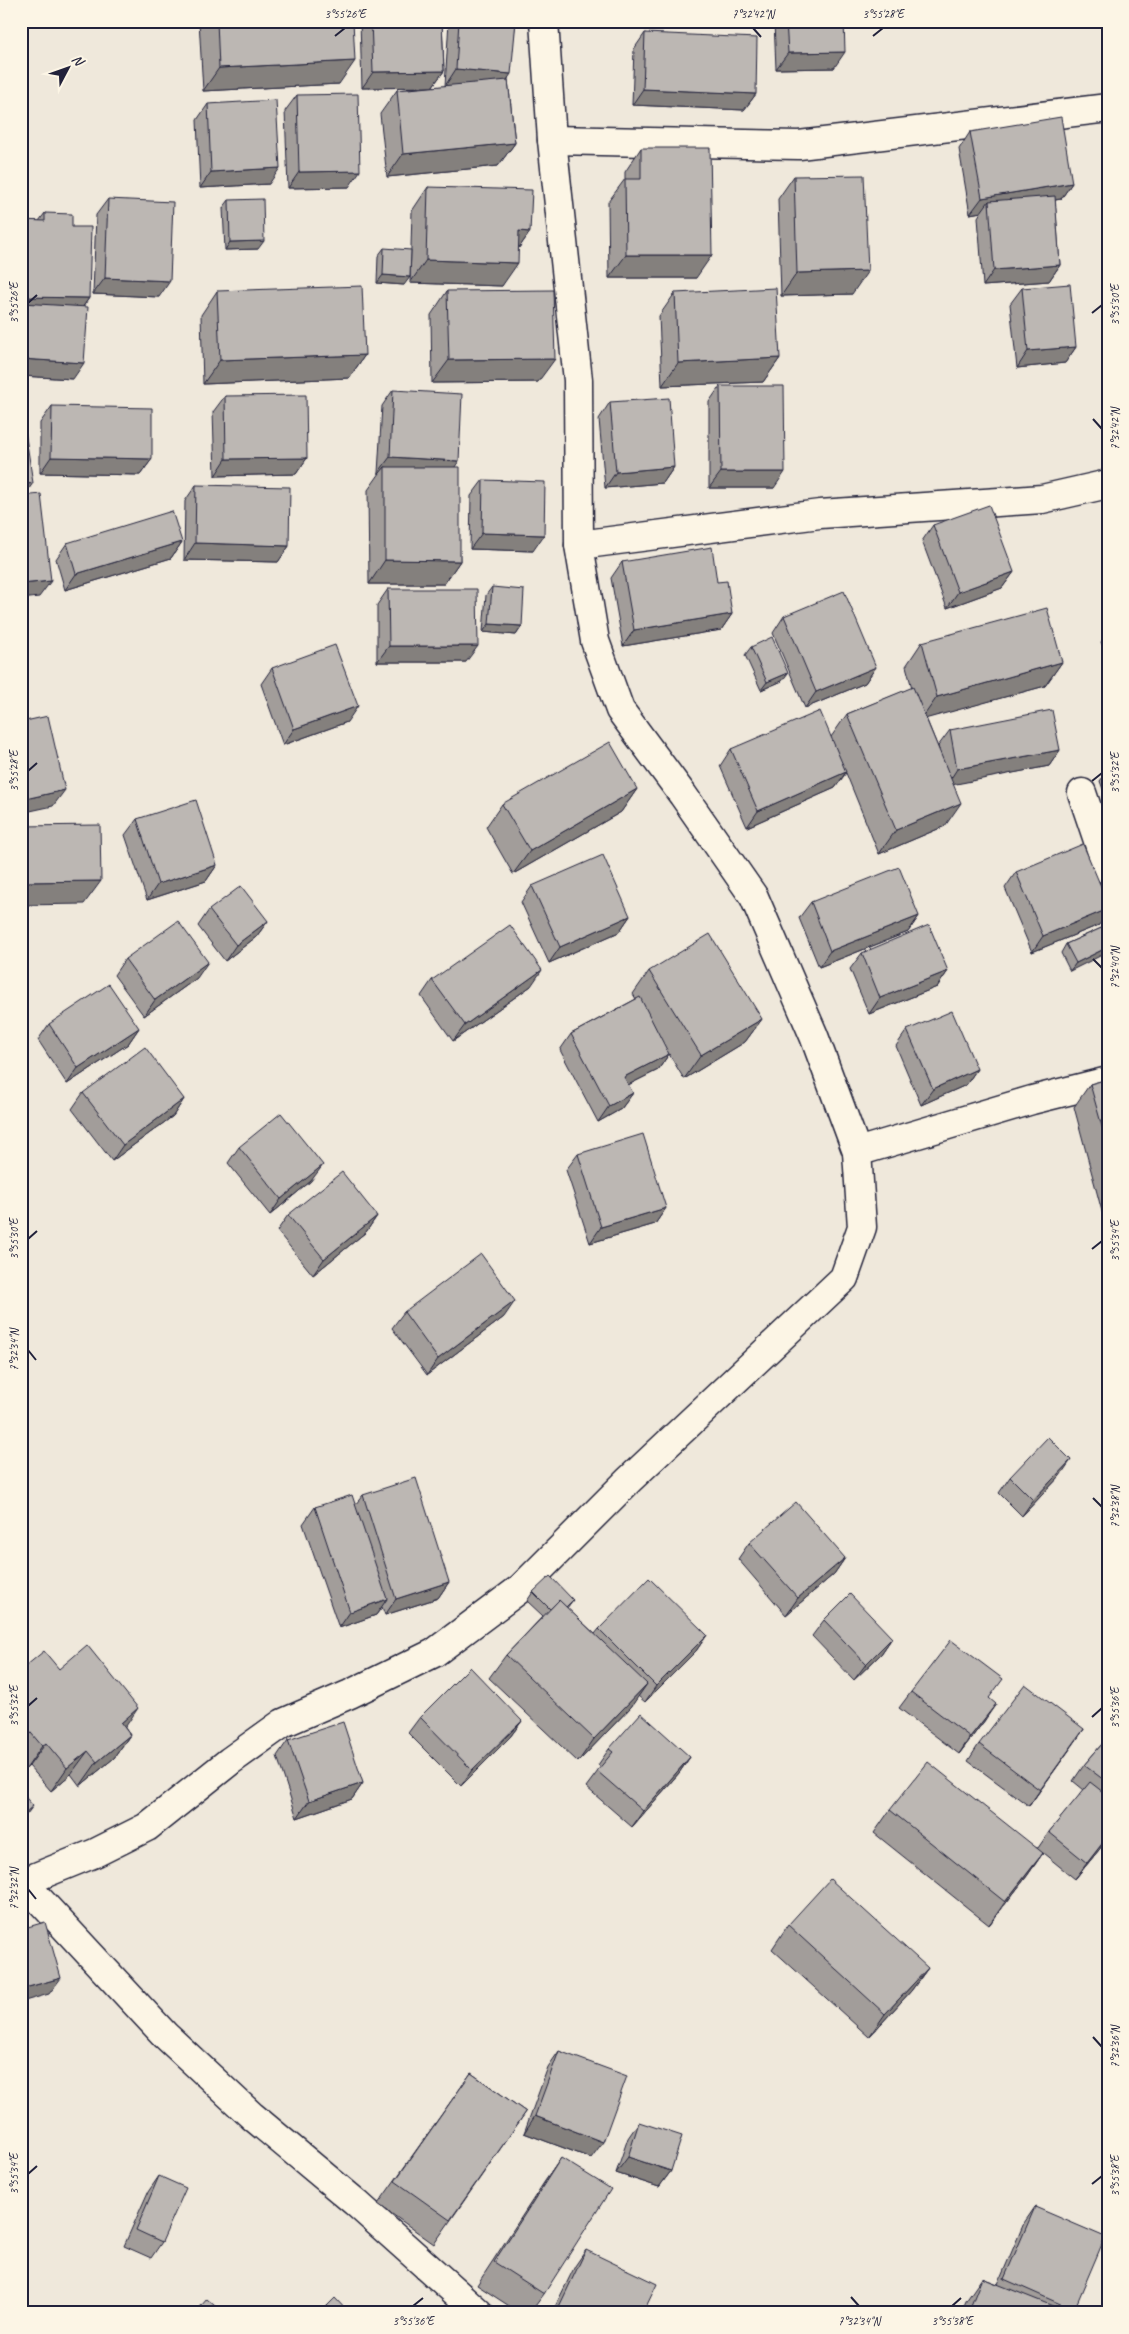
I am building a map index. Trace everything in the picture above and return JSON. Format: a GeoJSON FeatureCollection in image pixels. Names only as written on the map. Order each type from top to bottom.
{"type":"FeatureCollection","features":[{"type":"Feature","properties":{"kind":"street"},"geometry":{"type":"LineString","coordinates":[[479,2313],[355,2202],[252,2116],[165,2035],[22,1882],[95,1853],[147,1827],[230,1761],[283,1723],[350,1694],[434,1653],[521,1588],[629,1480],[844,1278],[862,1227],[857,1152],[814,1036],[754,897],[683,794],[620,710],[595,641],[579,545],[578,380],[552,140],[544,21]]}},
{"type":"Feature","properties":{"kind":"street"},"geometry":{"type":"LineString","coordinates":[[552,140],[799,145],[1108,108]]}},
{"type":"Feature","properties":{"kind":"street"},"geometry":{"type":"LineString","coordinates":[[579,545],[820,514],[1042,499],[1108,484]]}},
{"type":"Feature","properties":{"kind":"street"},"geometry":{"type":"LineString","coordinates":[[1082,793],[1108,870]]}},
{"type":"Feature","properties":{"kind":"street"},"geometry":{"type":"LineString","coordinates":[[857,1152],[1032,1100],[1108,1081]]}},
{"type":"Feature","properties":{"kind":"building"},"geometry":{"type":"Polygon","coordinates":[[[217,21],[353,21],[355,61],[219,68],[217,21]]]}},
{"type":"Feature","properties":{"kind":"building"},"geometry":{"type":"Polygon","coordinates":[[[371,21],[442,21],[444,71],[373,72],[371,21]]]}},
{"type":"Feature","properties":{"kind":"building"},"geometry":{"type":"Polygon","coordinates":[[[459,21],[516,21],[511,74],[456,69],[459,21]]]}},
{"type":"Feature","properties":{"kind":"building"},"geometry":{"type":"Polygon","coordinates":[[[786,21],[844,21],[845,52],[788,53],[786,21]]]}},
{"type":"Feature","properties":{"kind":"building"},"geometry":{"type":"Polygon","coordinates":[[[645,33],[757,38],[756,94],[643,89],[645,33]]]}},
{"type":"Feature","properties":{"kind":"building"},"geometry":{"type":"Polygon","coordinates":[[[508,80],[515,143],[403,154],[397,90],[508,80]]]}},
{"type":"Feature","properties":{"kind":"building"},"geometry":{"type":"Polygon","coordinates":[[[358,94],[360,171],[299,172],[297,95],[358,94]]]}},
{"type":"Feature","properties":{"kind":"building"},"geometry":{"type":"Polygon","coordinates":[[[276,100],[280,168],[211,172],[208,104],[276,100]]]}},
{"type":"Feature","properties":{"kind":"building"},"geometry":{"type":"Polygon","coordinates":[[[1061,117],[1072,183],[982,198],[970,132],[1061,117]]]}},
{"type":"Feature","properties":{"kind":"building"},"geometry":{"type":"Polygon","coordinates":[[[641,148],[710,148],[712,255],[626,255],[625,179],[641,179],[641,148]]]}},
{"type":"Feature","properties":{"kind":"building"},"geometry":{"type":"Polygon","coordinates":[[[864,175],[868,271],[797,273],[794,176],[864,175]]]}},
{"type":"Feature","properties":{"kind":"building"},"geometry":{"type":"Polygon","coordinates":[[[428,187],[532,190],[530,232],[519,231],[518,263],[426,260],[428,187]]]}},
{"type":"Feature","properties":{"kind":"building"},"geometry":{"type":"Polygon","coordinates":[[[1055,196],[1060,265],[994,270],[989,201],[1055,196]]]}},
{"type":"Feature","properties":{"kind":"building"},"geometry":{"type":"Polygon","coordinates":[[[108,199],[173,202],[170,281],[105,278],[108,199]]]}},
{"type":"Feature","properties":{"kind":"building"},"geometry":{"type":"Polygon","coordinates":[[[263,199],[264,241],[230,242],[229,200],[263,199]]]}},
{"type":"Feature","properties":{"kind":"building"},"geometry":{"type":"Polygon","coordinates":[[[45,213],[72,214],[72,227],[91,227],[89,298],[21,297],[21,220],[45,221],[45,213]]]}},
{"type":"Feature","properties":{"kind":"building"},"geometry":{"type":"Polygon","coordinates":[[[384,248],[411,250],[410,277],[383,275],[384,248]]]}},
{"type":"Feature","properties":{"kind":"building"},"geometry":{"type":"Polygon","coordinates":[[[1070,284],[1076,347],[1028,351],[1022,288],[1070,284]]]}},
{"type":"Feature","properties":{"kind":"building"},"geometry":{"type":"Polygon","coordinates":[[[362,286],[365,355],[220,360],[217,291],[362,286]]]}},
{"type":"Feature","properties":{"kind":"building"},"geometry":{"type":"Polygon","coordinates":[[[776,288],[780,358],[678,363],[675,293],[776,288]]]}},
{"type":"Feature","properties":{"kind":"building"},"geometry":{"type":"Polygon","coordinates":[[[553,290],[555,359],[449,360],[447,291],[553,290]]]}},
{"type":"Feature","properties":{"kind":"building"},"geometry":{"type":"Polygon","coordinates":[[[21,303],[88,307],[84,363],[21,359],[21,303]]]}},
{"type":"Feature","properties":{"kind":"building"},"geometry":{"type":"Polygon","coordinates":[[[720,386],[784,386],[785,472],[721,472],[720,386]]]}},
{"type":"Feature","properties":{"kind":"building"},"geometry":{"type":"Polygon","coordinates":[[[393,390],[462,394],[459,461],[390,457],[393,390]]]}},
{"type":"Feature","properties":{"kind":"building"},"geometry":{"type":"Polygon","coordinates":[[[306,395],[307,458],[226,459],[225,396],[306,395]]]}},
{"type":"Feature","properties":{"kind":"building"},"geometry":{"type":"Polygon","coordinates":[[[669,398],[674,467],[616,472],[610,402],[669,398]]]}},
{"type":"Feature","properties":{"kind":"building"},"geometry":{"type":"Polygon","coordinates":[[[52,406],[152,408],[152,459],[51,457],[52,406]]]}},
{"type":"Feature","properties":{"kind":"building"},"geometry":{"type":"Polygon","coordinates":[[[21,424],[24,424],[33,483],[21,485],[21,424]]]}},
{"type":"Feature","properties":{"kind":"building"},"geometry":{"type":"Polygon","coordinates":[[[385,467],[460,467],[460,561],[385,560],[385,467]]]}},
{"type":"Feature","properties":{"kind":"building"},"geometry":{"type":"Polygon","coordinates":[[[483,480],[545,482],[544,535],[482,533],[483,480]]]}},
{"type":"Feature","properties":{"kind":"building"},"geometry":{"type":"Polygon","coordinates":[[[196,485],[290,487],[289,546],[195,543],[196,485]]]}},
{"type":"Feature","properties":{"kind":"building"},"geometry":{"type":"Polygon","coordinates":[[[41,494],[51,581],[21,584],[21,496],[41,494]]]}},
{"type":"Feature","properties":{"kind":"building"},"geometry":{"type":"Polygon","coordinates":[[[989,505],[1014,572],[958,592],[933,525],[989,505]]]}},
{"type":"Feature","properties":{"kind":"building"},"geometry":{"type":"Polygon","coordinates":[[[172,511],[182,542],[76,574],[67,543],[172,511]]]}},
{"type":"Feature","properties":{"kind":"building"},"geometry":{"type":"Polygon","coordinates":[[[712,547],[717,582],[727,581],[732,614],[634,630],[622,562],[712,547]]]}},
{"type":"Feature","properties":{"kind":"building"},"geometry":{"type":"Polygon","coordinates":[[[492,587],[524,590],[522,626],[489,624],[492,587]]]}},
{"type":"Feature","properties":{"kind":"building"},"geometry":{"type":"Polygon","coordinates":[[[388,589],[477,589],[478,646],[389,646],[388,589]]]}},
{"type":"Feature","properties":{"kind":"building"},"geometry":{"type":"Polygon","coordinates":[[[844,591],[876,667],[816,692],[784,616],[844,591]]]}},
{"type":"Feature","properties":{"kind":"building"},"geometry":{"type":"Polygon","coordinates":[[[1047,608],[1062,662],[937,697],[922,642],[1047,608]]]}},
{"type":"Feature","properties":{"kind":"building"},"geometry":{"type":"Polygon","coordinates":[[[772,637],[788,673],[767,682],[751,647],[772,637]]]}},
{"type":"Feature","properties":{"kind":"building"},"geometry":{"type":"Polygon","coordinates":[[[335,645],[358,706],[294,729],[272,668],[335,645]]]}},
{"type":"Feature","properties":{"kind":"building"},"geometry":{"type":"Polygon","coordinates":[[[913,687],[961,803],[896,830],[847,714],[913,687]]]}},
{"type":"Feature","properties":{"kind":"building"},"geometry":{"type":"Polygon","coordinates":[[[1052,710],[1060,750],[957,769],[950,730],[1052,710]]]}},
{"type":"Feature","properties":{"kind":"building"},"geometry":{"type":"Polygon","coordinates":[[[820,711],[846,772],[758,811],[731,749],[820,711]]]}},
{"type":"Feature","properties":{"kind":"building"},"geometry":{"type":"Polygon","coordinates":[[[48,716],[65,790],[21,800],[21,722],[48,716]]]}},
{"type":"Feature","properties":{"kind":"building"},"geometry":{"type":"Polygon","coordinates":[[[610,742],[637,789],[530,851],[502,804],[610,742]]]}},
{"type":"Feature","properties":{"kind":"building"},"geometry":{"type":"Polygon","coordinates":[[[196,800],[217,865],[158,884],[137,819],[196,800]]]}},
{"type":"Feature","properties":{"kind":"building"},"geometry":{"type":"Polygon","coordinates":[[[100,825],[101,881],[21,882],[21,826],[100,825]]]}},
{"type":"Feature","properties":{"kind":"building"},"geometry":{"type":"Polygon","coordinates":[[[1083,844],[1108,903],[1108,909],[1043,936],[1016,872],[1083,844]]]}},
{"type":"Feature","properties":{"kind":"building"},"geometry":{"type":"Polygon","coordinates":[[[603,855],[630,916],[560,947],[532,886],[603,855]]]}},
{"type":"Feature","properties":{"kind":"building"},"geometry":{"type":"Polygon","coordinates":[[[899,867],[919,916],[830,951],[811,902],[899,867]]]}},
{"type":"Feature","properties":{"kind":"building"},"geometry":{"type":"Polygon","coordinates":[[[241,886],[268,921],[236,945],[209,910],[241,886]]]}},
{"type":"Feature","properties":{"kind":"building"},"geometry":{"type":"Polygon","coordinates":[[[178,921],[208,962],[155,1000],[125,959],[178,921]]]}},
{"type":"Feature","properties":{"kind":"building"},"geometry":{"type":"Polygon","coordinates":[[[510,925],[542,970],[465,1025],[432,980],[510,925]]]}},
{"type":"Feature","properties":{"kind":"building"},"geometry":{"type":"Polygon","coordinates":[[[929,925],[948,971],[880,998],[862,953],[929,925]]]}},
{"type":"Feature","properties":{"kind":"building"},"geometry":{"type":"Polygon","coordinates":[[[1108,925],[1108,947],[1076,963],[1066,944],[1108,925]]]}},
{"type":"Feature","properties":{"kind":"building"},"geometry":{"type":"Polygon","coordinates":[[[710,934],[762,1019],[701,1055],[649,971],[710,934]]]}},
{"type":"Feature","properties":{"kind":"building"},"geometry":{"type":"Polygon","coordinates":[[[109,984],[139,1028],[78,1068],[49,1024],[109,984]]]}},
{"type":"Feature","properties":{"kind":"building"},"geometry":{"type":"Polygon","coordinates":[[[640,997],[669,1054],[624,1077],[633,1093],[609,1106],[571,1034],[640,997]]]}},
{"type":"Feature","properties":{"kind":"building"},"geometry":{"type":"Polygon","coordinates":[[[952,1011],[977,1069],[933,1089],[907,1030],[952,1011]]]}},
{"type":"Feature","properties":{"kind":"building"},"geometry":{"type":"Polygon","coordinates":[[[145,1047],[184,1099],[123,1145],[83,1093],[145,1047]]]}},
{"type":"Feature","properties":{"kind":"building"},"geometry":{"type":"Polygon","coordinates":[[[1108,1079],[1108,1148],[1090,1084],[1108,1079]]]}},
{"type":"Feature","properties":{"kind":"building"},"geometry":{"type":"Polygon","coordinates":[[[281,1113],[323,1165],[281,1199],[239,1147],[281,1113]]]}},
{"type":"Feature","properties":{"kind":"building"},"geometry":{"type":"Polygon","coordinates":[[[643,1134],[666,1208],[601,1227],[578,1154],[643,1134]]]}},
{"type":"Feature","properties":{"kind":"building"},"geometry":{"type":"Polygon","coordinates":[[[342,1172],[377,1216],[324,1259],[288,1215],[342,1172]]]}},
{"type":"Feature","properties":{"kind":"building"},"geometry":{"type":"Polygon","coordinates":[[[481,1254],[515,1301],[438,1359],[404,1312],[481,1254]]]}},
{"type":"Feature","properties":{"kind":"building"},"geometry":{"type":"Polygon","coordinates":[[[1048,1437],[1071,1460],[1033,1500],[1010,1477],[1048,1437]]]}},
{"type":"Feature","properties":{"kind":"building"},"geometry":{"type":"Polygon","coordinates":[[[416,1478],[449,1582],[396,1599],[363,1495],[416,1478]]]}},
{"type":"Feature","properties":{"kind":"building"},"geometry":{"type":"Polygon","coordinates":[[[352,1495],[387,1599],[350,1612],[315,1507],[352,1495]]]}},
{"type":"Feature","properties":{"kind":"building"},"geometry":{"type":"Polygon","coordinates":[[[796,1502],[845,1558],[798,1598],[749,1543],[796,1502]]]}},
{"type":"Feature","properties":{"kind":"building"},"geometry":{"type":"Polygon","coordinates":[[[550,1576],[573,1600],[566,1607],[559,1600],[550,1609],[533,1592],[550,1576]]]}},
{"type":"Feature","properties":{"kind":"building"},"geometry":{"type":"Polygon","coordinates":[[[649,1578],[707,1635],[656,1686],[599,1629],[649,1578]]]}},
{"type":"Feature","properties":{"kind":"building"},"geometry":{"type":"Polygon","coordinates":[[[850,1594],[892,1638],[866,1664],[824,1620],[850,1594]]]}},
{"type":"Feature","properties":{"kind":"building"},"geometry":{"type":"Polygon","coordinates":[[[559,1600],[647,1684],[594,1739],[506,1655],[559,1600]]]}},
{"type":"Feature","properties":{"kind":"building"},"geometry":{"type":"Polygon","coordinates":[[[951,1640],[1003,1679],[989,1698],[996,1704],[970,1737],[911,1692],[951,1640]]]}},
{"type":"Feature","properties":{"kind":"building"},"geometry":{"type":"Polygon","coordinates":[[[87,1645],[138,1708],[121,1723],[130,1735],[97,1762],[88,1751],[67,1768],[46,1743],[42,1746],[21,1721],[21,1714],[28,1708],[21,1700],[21,1670],[44,1651],[59,1669],[87,1645]]]}},
{"type":"Feature","properties":{"kind":"building"},"geometry":{"type":"Polygon","coordinates":[[[470,1667],[522,1721],[472,1770],[420,1717],[470,1667]]]}},
{"type":"Feature","properties":{"kind":"building"},"geometry":{"type":"Polygon","coordinates":[[[1025,1684],[1084,1729],[1040,1790],[979,1744],[1025,1684]]]}},
{"type":"Feature","properties":{"kind":"building"},"geometry":{"type":"Polygon","coordinates":[[[641,1713],[690,1757],[643,1811],[597,1771],[613,1752],[609,1749],[641,1713]]]}},
{"type":"Feature","properties":{"kind":"building"},"geometry":{"type":"Polygon","coordinates":[[[343,1722],[363,1783],[309,1801],[288,1740],[343,1722]]]}},
{"type":"Feature","properties":{"kind":"building"},"geometry":{"type":"Polygon","coordinates":[[[1108,1737],[1108,1783],[1084,1765],[1108,1737]]]}},
{"type":"Feature","properties":{"kind":"building"},"geometry":{"type":"Polygon","coordinates":[[[928,1762],[1043,1853],[1005,1902],[890,1810],[928,1762]]]}},
{"type":"Feature","properties":{"kind":"building"},"geometry":{"type":"Polygon","coordinates":[[[1090,1782],[1108,1796],[1108,1836],[1087,1863],[1049,1832],[1090,1782]]]}},
{"type":"Feature","properties":{"kind":"building"},"geometry":{"type":"Polygon","coordinates":[[[21,1792],[33,1806],[21,1816],[21,1792]]]}},
{"type":"Feature","properties":{"kind":"building"},"geometry":{"type":"Polygon","coordinates":[[[830,1879],[928,1968],[885,2014],[788,1925],[830,1879]]]}},
{"type":"Feature","properties":{"kind":"building"},"geometry":{"type":"Polygon","coordinates":[[[45,1922],[61,1978],[21,1989],[21,1929],[45,1922]]]}},
{"type":"Feature","properties":{"kind":"building"},"geometry":{"type":"Polygon","coordinates":[[[559,2051],[627,2076],[603,2142],[535,2116],[559,2051]]]}},
{"type":"Feature","properties":{"kind":"building"},"geometry":{"type":"Polygon","coordinates":[[[471,2073],[526,2112],[450,2220],[395,2181],[471,2073]]]}},
{"type":"Feature","properties":{"kind":"building"},"geometry":{"type":"Polygon","coordinates":[[[639,2122],[682,2136],[671,2171],[628,2157],[639,2122]]]}},
{"type":"Feature","properties":{"kind":"building"},"geometry":{"type":"Polygon","coordinates":[[[561,2158],[611,2189],[544,2294],[494,2262],[561,2158]]]}},
{"type":"Feature","properties":{"kind":"building"},"geometry":{"type":"Polygon","coordinates":[[[159,2176],[186,2188],[162,2242],[136,2230],[159,2176]]]}},
{"type":"Feature","properties":{"kind":"building"},"geometry":{"type":"Polygon","coordinates":[[[1035,2207],[1105,2237],[1074,2310],[1004,2279],[1035,2207]]]}},
{"type":"Feature","properties":{"kind":"building"},"geometry":{"type":"Polygon","coordinates":[[[586,2250],[657,2284],[643,2313],[556,2313],[586,2250]]]}},
{"type":"Feature","properties":{"kind":"building"},"geometry":{"type":"Polygon","coordinates":[[[982,2278],[1068,2312],[1068,2313],[968,2313],[982,2278]]]}},
{"type":"Feature","properties":{"kind":"building"},"geometry":{"type":"Polygon","coordinates":[[[335,2298],[349,2313],[320,2313],[335,2298]]]}},
{"type":"Feature","properties":{"kind":"building"},"geometry":{"type":"Polygon","coordinates":[[[207,2299],[223,2313],[195,2313],[207,2299]]]}}]}
